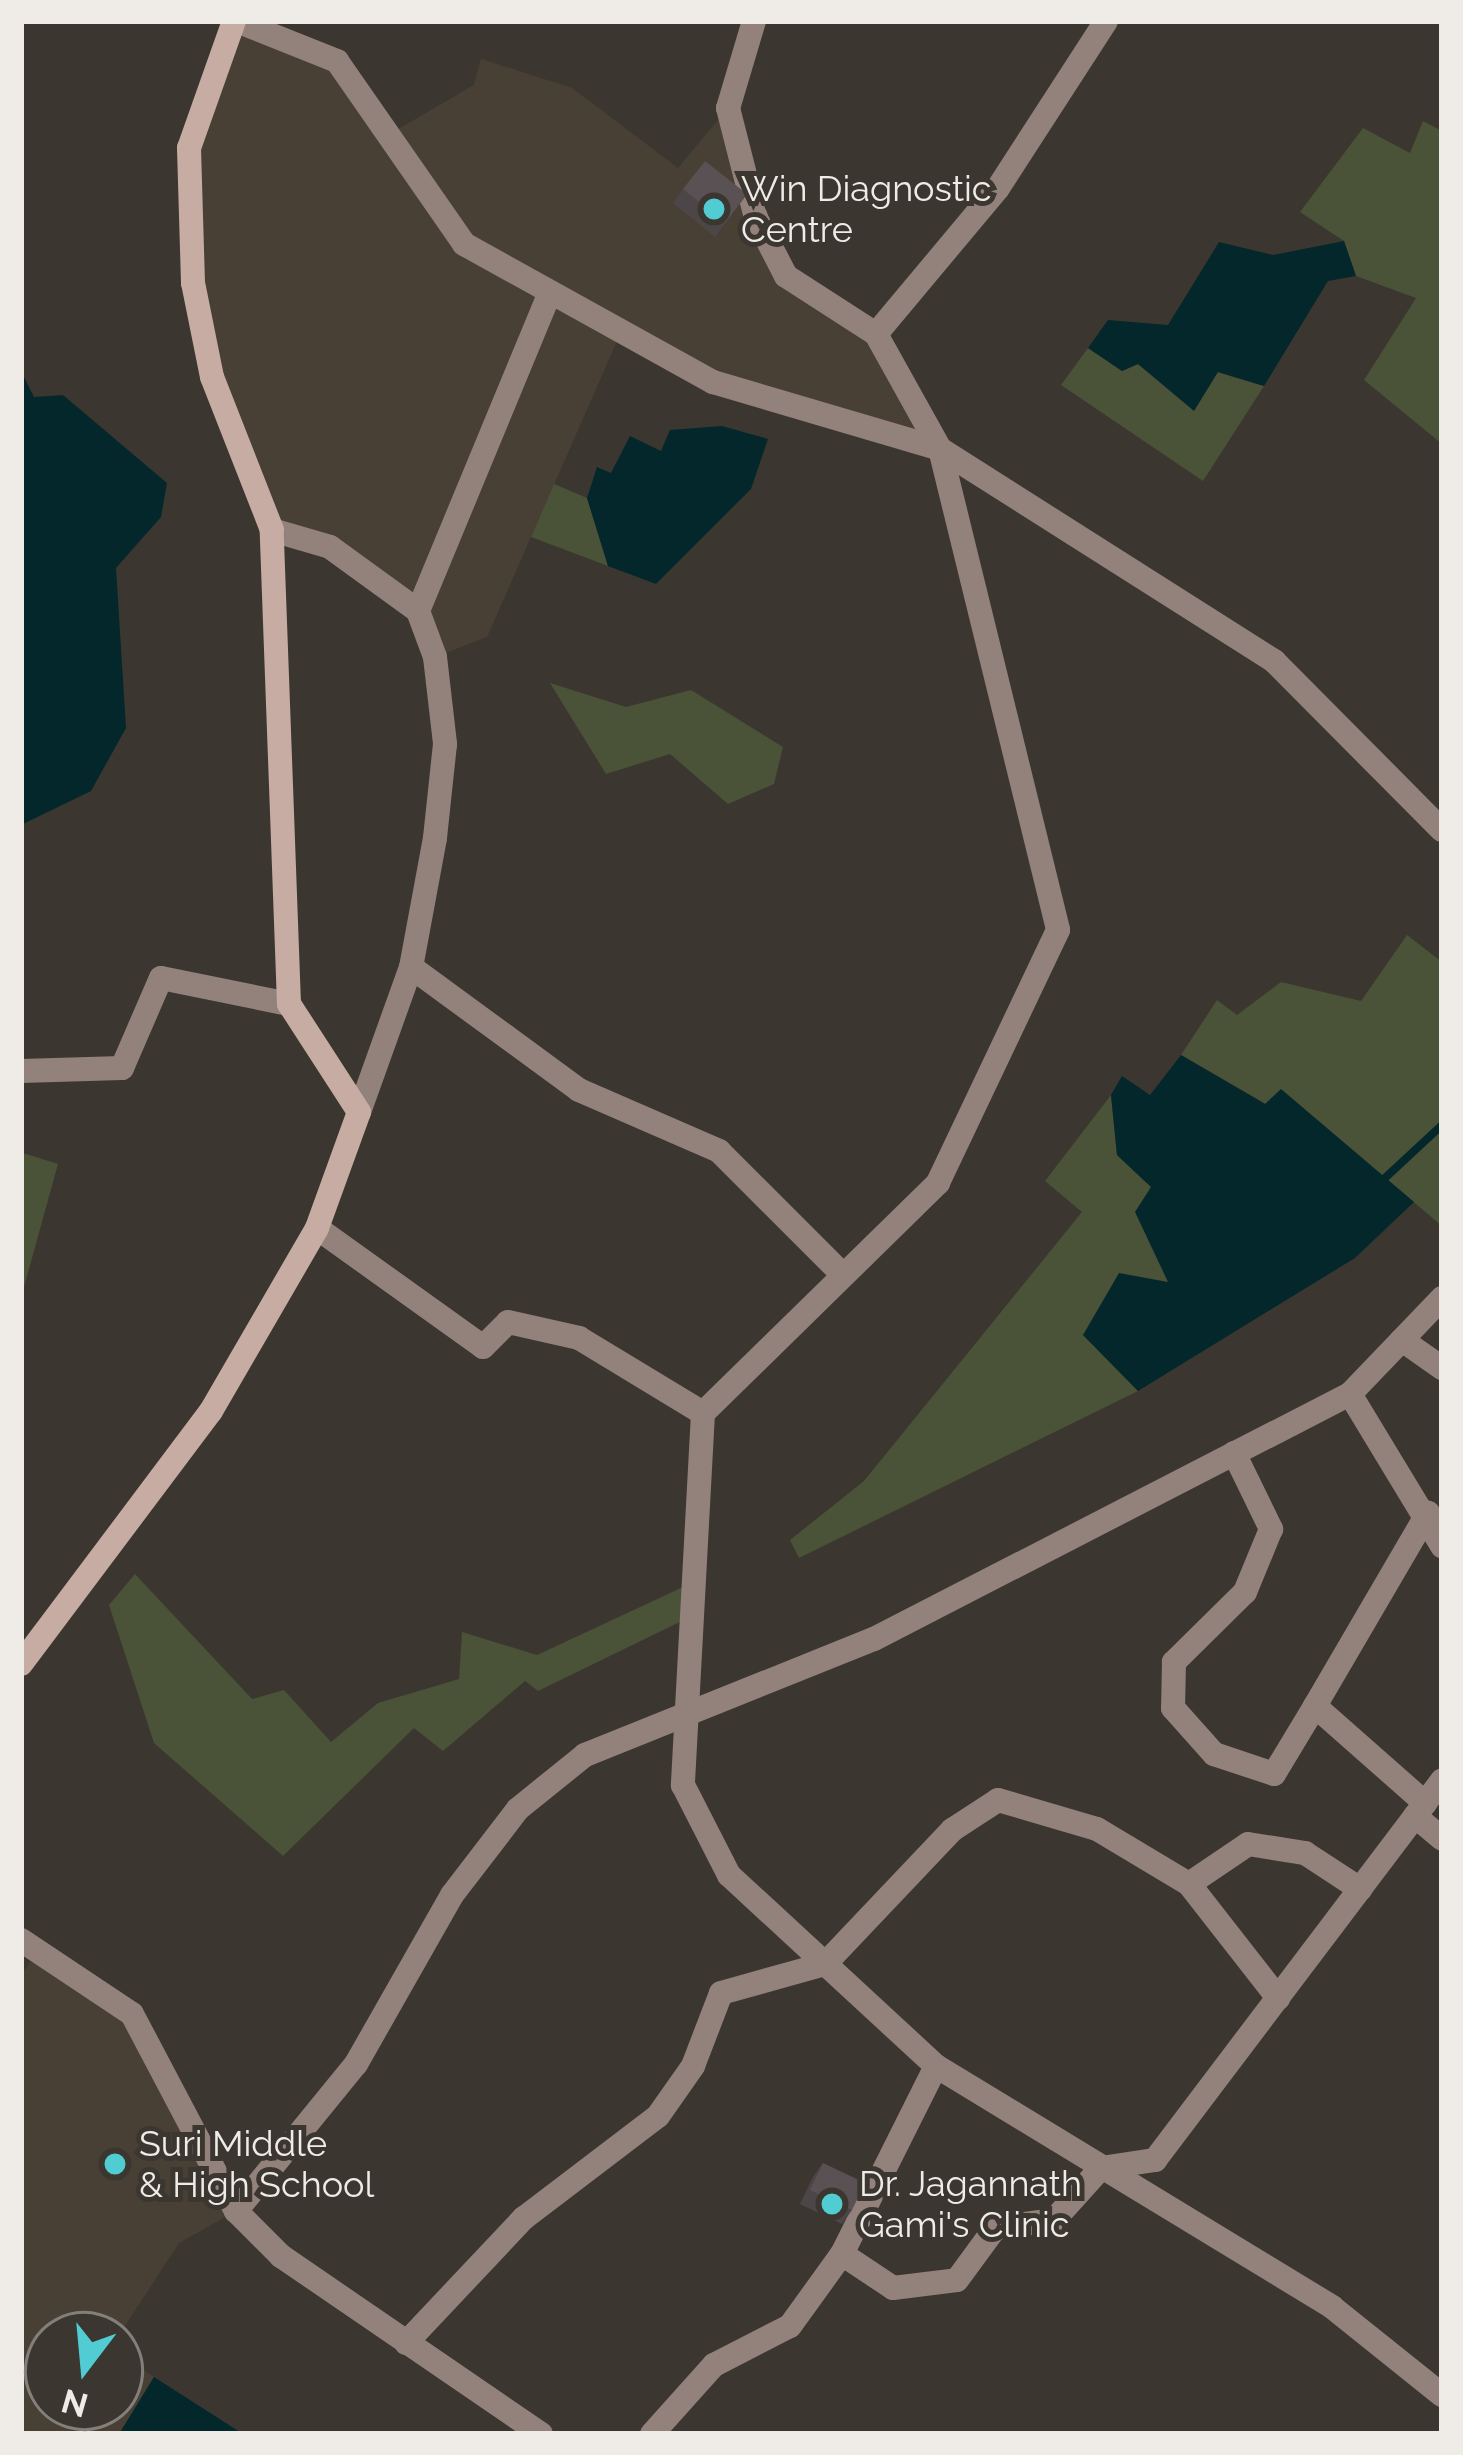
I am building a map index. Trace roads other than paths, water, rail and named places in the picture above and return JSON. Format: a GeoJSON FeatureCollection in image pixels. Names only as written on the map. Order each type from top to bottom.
{"type":"FeatureCollection","features":[{"type":"Feature","properties":{"kind":"main road"},"geometry":{"type":"LineString","coordinates":[[21,1664],[211,1411],[317,1228],[359,1112],[289,1004],[272,530],[212,377],[193,283],[189,148],[235,21]]}},
{"type":"Feature","properties":{"kind":"street"},"geometry":{"type":"LineString","coordinates":[[235,21],[337,61],[464,244],[713,382],[940,449],[1274,661],[1442,830]]}},
{"type":"Feature","properties":{"kind":"street"},"geometry":{"type":"LineString","coordinates":[[754,21],[728,108],[757,218],[787,276],[876,334],[940,449],[1058,930],[938,1184],[703,1413],[691,1705],[683,1785],[729,1875],[936,2066],[1333,2307],[1442,2396]]}},
{"type":"Feature","properties":{"kind":"street"},"geometry":{"type":"LineString","coordinates":[[876,334],[998,188],[1106,21]]}},
{"type":"Feature","properties":{"kind":"street"},"geometry":{"type":"LineString","coordinates":[[359,1112],[411,967],[445,744],[418,611],[550,292]]}},
{"type":"Feature","properties":{"kind":"street"},"geometry":{"type":"LineString","coordinates":[[272,530],[330,547],[418,611]]}},
{"type":"Feature","properties":{"kind":"street"},"geometry":{"type":"LineString","coordinates":[[411,967],[579,1090],[719,1150],[842,1274]]}},
{"type":"Feature","properties":{"kind":"street"},"geometry":{"type":"LineString","coordinates":[[21,1071],[122,1068],[160,978],[289,1004]]}},
{"type":"Feature","properties":{"kind":"street"},"geometry":{"type":"LineString","coordinates":[[317,1228],[484,1347],[508,1322],[580,1338],[703,1413]]}},
{"type":"Feature","properties":{"kind":"street"},"geometry":{"type":"LineString","coordinates":[[236,2211],[356,2064],[452,1895],[518,1808],[585,1755],[691,1705],[874,1639],[1349,1394],[1442,1298]]}},
{"type":"Feature","properties":{"kind":"street"},"geometry":{"type":"LineString","coordinates":[[1402,1340],[1442,1368]]}},
{"type":"Feature","properties":{"kind":"street"},"geometry":{"type":"LineString","coordinates":[[1349,1394],[1428,1513],[1442,1546]]}},
{"type":"Feature","properties":{"kind":"street"},"geometry":{"type":"LineString","coordinates":[[1234,1454],[1271,1528],[1245,1592],[1174,1662],[1173,1708],[1214,1754],[1274,1774],[1428,1513]]}},
{"type":"Feature","properties":{"kind":"street"},"geometry":{"type":"LineString","coordinates":[[1315,1706],[1420,1809],[1442,1839]]}},
{"type":"Feature","properties":{"kind":"street"},"geometry":{"type":"LineString","coordinates":[[842,2254],[893,2288],[957,2280],[995,2228],[1054,2220],[1101,2168],[1155,2160],[1442,1780]]}},
{"type":"Feature","properties":{"kind":"street"},"geometry":{"type":"LineString","coordinates":[[406,2343],[524,2218],[658,2116],[693,2066],[721,1993],[825,1964],[952,1830],[998,1800],[1097,1829],[1190,1884],[1278,1997]]}},
{"type":"Feature","properties":{"kind":"street"},"geometry":{"type":"LineString","coordinates":[[1190,1884],[1248,1844],[1305,1853],[1360,1889]]}},
{"type":"Feature","properties":{"kind":"street"},"geometry":{"type":"LineString","coordinates":[[21,1940],[132,2014],[236,2211],[406,2343],[541,2434]]}},
{"type":"Feature","properties":{"kind":"street"},"geometry":{"type":"LineString","coordinates":[[652,2434],[714,2365],[790,2326],[842,2254],[936,2066]]}},
{"type":"Feature","properties":{"kind":"water"},"geometry":{"type":"Polygon","coordinates":[[[1344,241],[1356,276],[1328,281],[1264,386],[1218,372],[1194,411],[1138,364],[1122,371],[1088,348],[1108,320],[1168,325],[1219,242],[1273,255],[1344,241]]]}},
{"type":"Feature","properties":{"kind":"water"},"geometry":{"type":"Polygon","coordinates":[[[21,371],[34,397],[63,395],[167,483],[161,517],[116,568],[126,728],[91,791],[21,825],[21,371]]]}},
{"type":"Feature","properties":{"kind":"water"},"geometry":{"type":"Polygon","coordinates":[[[722,426],[768,439],[751,489],[656,584],[608,566],[587,498],[597,467],[611,473],[630,436],[661,451],[670,430],[722,426]]]}},
{"type":"Feature","properties":{"kind":"water"},"geometry":{"type":"Polygon","coordinates":[[[1181,1055],[1265,1104],[1281,1089],[1414,1202],[1355,1258],[1138,1391],[1083,1335],[1119,1273],[1168,1282],[1135,1212],[1151,1187],[1117,1155],[1111,1095],[1122,1076],[1150,1095],[1181,1055]]]}},
{"type":"Feature","properties":{"kind":"water"},"geometry":{"type":"Polygon","coordinates":[[[154,2377],[243,2434],[119,2434],[144,2431],[144,2393],[154,2377]]]}},
{"type":"Feature","properties":{"kind":"waterway"},"geometry":{"type":"LineString","coordinates":[[1385,1178],[1442,1125]]}},
{"type":"Feature","properties":{"kind":"place","name":"Win Diagnostic Centre"},"geometry":{"type":"Point","coordinates":[714,209]}},
{"type":"Feature","properties":{"kind":"place","name":"Suri Middle & High School"},"geometry":{"type":"Point","coordinates":[115,2164]}},
{"type":"Feature","properties":{"kind":"place","name":"Dr. Jagannath Gami's Clinic"},"geometry":{"type":"Point","coordinates":[832,2204]}}]}
